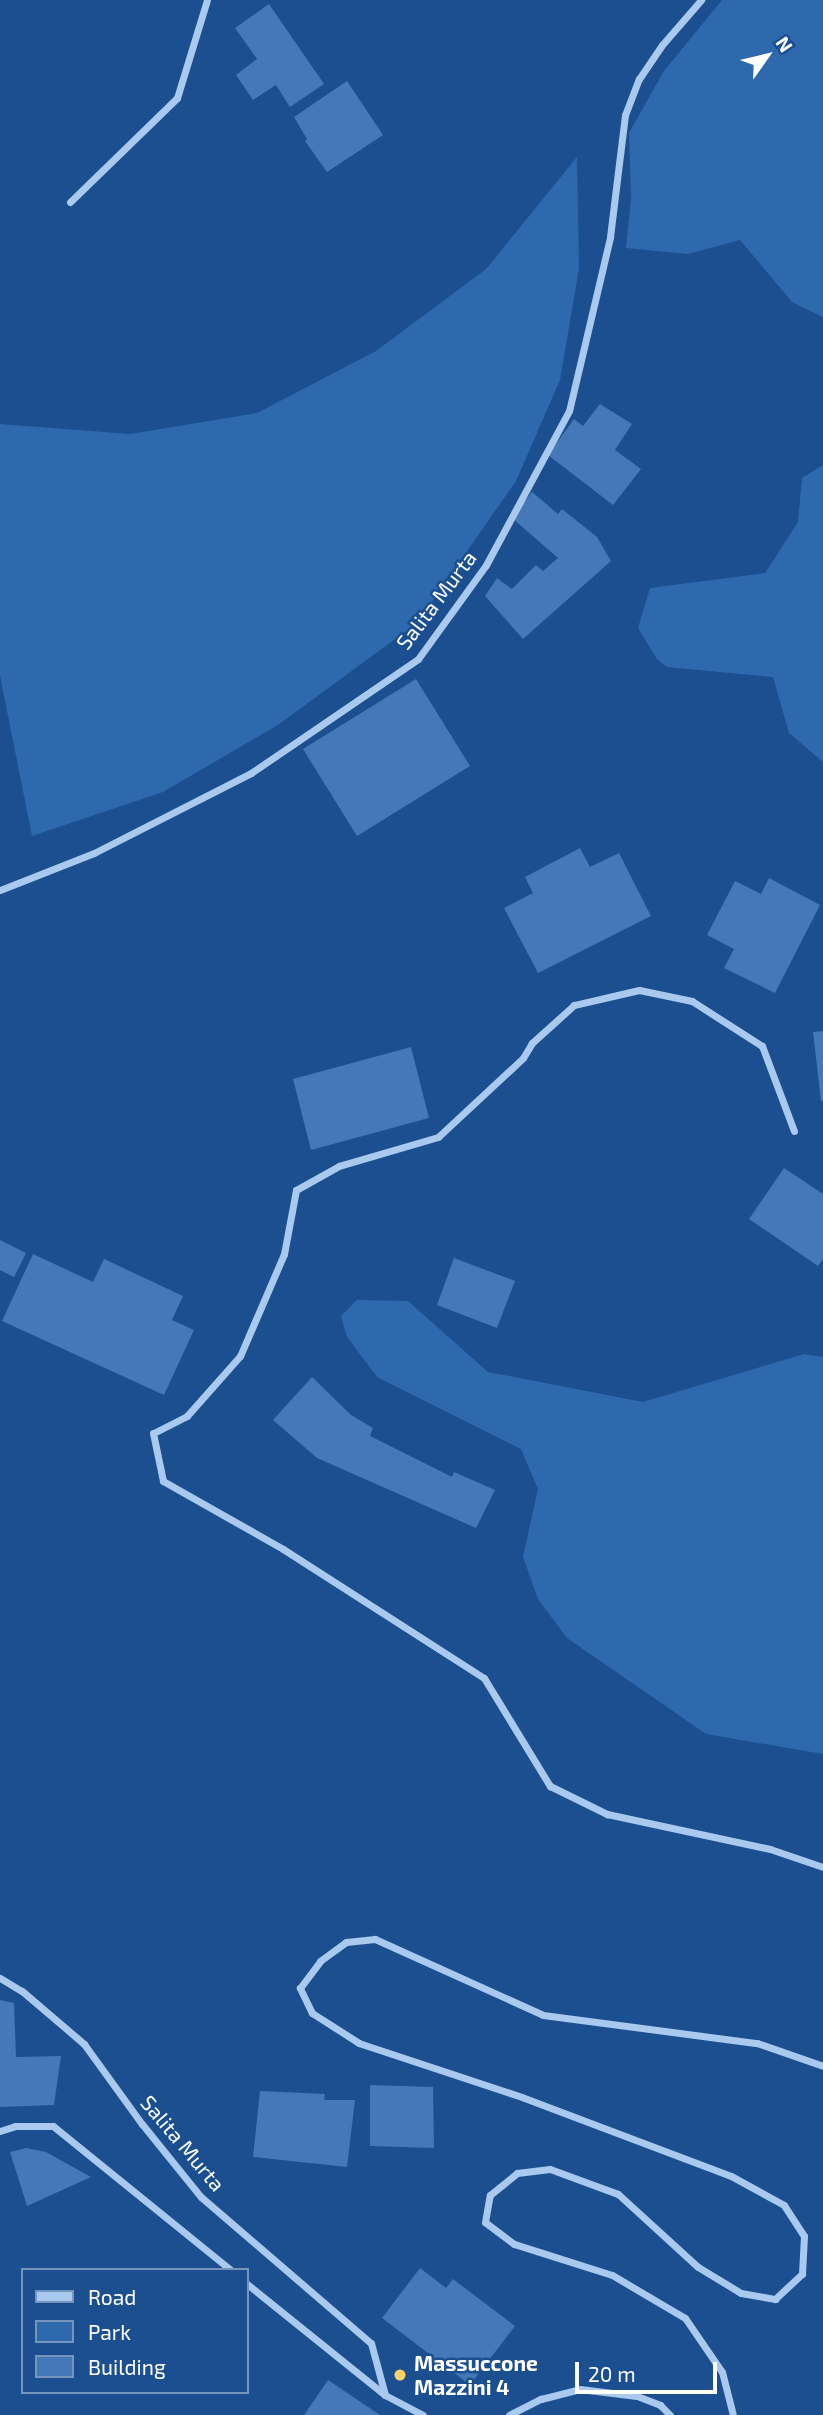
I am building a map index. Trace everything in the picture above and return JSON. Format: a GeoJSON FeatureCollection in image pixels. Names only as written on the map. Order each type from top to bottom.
{"type":"FeatureCollection","features":[{"type":"Feature","properties":{"kind":"street"},"geometry":{"type":"LineString","coordinates":[[70,202],[177,98],[207,0]]}},
{"type":"Feature","properties":{"kind":"street","name":"Salita Murta"},"geometry":{"type":"LineString","coordinates":[[0,890],[94,852],[251,772],[418,659],[486,565],[569,411],[610,237],[625,115],[639,79],[662,45],[701,0]]}},
{"type":"Feature","properties":{"kind":"street"},"geometry":{"type":"LineString","coordinates":[[794,1131],[762,1046],[692,1001],[639,990],[575,1005],[532,1043],[523,1058],[438,1137],[339,1166],[296,1190],[284,1254],[240,1356],[187,1416],[153,1433],[163,1481],[283,1549],[484,1678],[550,1786],[607,1814],[770,1849],[823,1867]]}},
{"type":"Feature","properties":{"kind":"street"},"geometry":{"type":"LineString","coordinates":[[733,2415],[722,2372],[685,2318],[612,2275],[514,2244],[485,2222],[490,2196],[517,2173],[550,2169],[607,2189],[618,2194],[698,2267],[741,2293],[775,2300],[802,2274],[804,2236],[784,2205],[731,2176],[705,2166],[522,2097],[359,2043],[312,2013],[300,1988],[320,1961],[346,1942],[375,1939],[543,2015],[757,2043],[823,2066]]}},
{"type":"Feature","properties":{"kind":"street","name":"Salita Murta"},"geometry":{"type":"LineString","coordinates":[[0,1978],[23,1991],[84,2044],[142,2124],[201,2197],[371,2343],[385,2395]]}},
{"type":"Feature","properties":{"kind":"street"},"geometry":{"type":"LineString","coordinates":[[0,2131],[15,2126],[53,2126],[229,2268]]}},
{"type":"Feature","properties":{"kind":"street"},"geometry":{"type":"LineString","coordinates":[[248,2285],[385,2395],[423,2415]]}},
{"type":"Feature","properties":{"kind":"street"},"geometry":{"type":"LineString","coordinates":[[509,2415],[541,2399],[579,2389],[637,2396],[660,2405],[670,2415]]}},
{"type":"Feature","properties":{"kind":"green space"},"geometry":{"type":"Polygon","coordinates":[[[722,0],[823,0],[823,317],[792,302],[740,240],[688,254],[626,248],[631,199],[629,133],[664,71],[722,0]]]}},
{"type":"Feature","properties":{"kind":"green space"},"geometry":{"type":"Polygon","coordinates":[[[577,157],[579,268],[560,380],[516,481],[417,623],[278,725],[163,792],[32,836],[0,676],[0,424],[130,434],[257,413],[376,351],[486,269],[577,157]]]}},
{"type":"Feature","properties":{"kind":"green space"},"geometry":{"type":"Polygon","coordinates":[[[823,465],[823,762],[789,733],[773,677],[667,667],[657,659],[638,628],[650,588],[765,573],[798,522],[802,478],[823,465]]]}},
{"type":"Feature","properties":{"kind":"green space"},"geometry":{"type":"Polygon","coordinates":[[[357,1300],[408,1301],[488,1372],[643,1402],[804,1354],[823,1357],[823,1754],[706,1734],[567,1638],[538,1599],[523,1557],[538,1489],[521,1449],[377,1377],[347,1337],[341,1316],[357,1300]]]}},
{"type":"Feature","properties":{"kind":"building"},"geometry":{"type":"Polygon","coordinates":[[[269,4],[324,84],[290,107],[276,85],[253,100],[236,75],[257,59],[235,28],[269,4]]]}},
{"type":"Feature","properties":{"kind":"building"},"geometry":{"type":"Polygon","coordinates":[[[347,81],[383,135],[327,172],[305,141],[307,139],[294,117],[347,81]]]}},
{"type":"Feature","properties":{"kind":"building"},"geometry":{"type":"Polygon","coordinates":[[[600,404],[632,424],[615,450],[641,469],[613,505],[548,455],[574,419],[583,426],[600,404]]]}},
{"type":"Feature","properties":{"kind":"building"},"geometry":{"type":"Polygon","coordinates":[[[532,492],[558,514],[562,509],[597,537],[611,561],[523,639],[485,596],[497,578],[512,589],[536,565],[543,571],[558,558],[512,518],[532,492]]]}},
{"type":"Feature","properties":{"kind":"building"},"geometry":{"type":"Polygon","coordinates":[[[416,679],[470,766],[357,836],[303,749],[416,679]]]}},
{"type":"Feature","properties":{"kind":"building"},"geometry":{"type":"Polygon","coordinates":[[[580,848],[590,867],[619,853],[651,916],[538,973],[504,908],[533,893],[525,877],[580,848]]]}},
{"type":"Feature","properties":{"kind":"building"},"geometry":{"type":"Polygon","coordinates":[[[769,878],[820,905],[775,993],[724,968],[734,949],[707,935],[735,881],[761,894],[769,878]]]}},
{"type":"Feature","properties":{"kind":"building"},"geometry":{"type":"Polygon","coordinates":[[[823,1031],[823,1101],[821,1101],[813,1032],[823,1031]]]}},
{"type":"Feature","properties":{"kind":"building"},"geometry":{"type":"Polygon","coordinates":[[[411,1047],[429,1118],[311,1150],[293,1079],[411,1047]]]}},
{"type":"Feature","properties":{"kind":"building"},"geometry":{"type":"Polygon","coordinates":[[[784,1168],[823,1194],[823,1259],[818,1266],[749,1219],[784,1168]]]}},
{"type":"Feature","properties":{"kind":"building"},"geometry":{"type":"Polygon","coordinates":[[[0,1240],[26,1253],[14,1277],[0,1270],[0,1240]]]}},
{"type":"Feature","properties":{"kind":"building"},"geometry":{"type":"Polygon","coordinates":[[[33,1254],[93,1282],[104,1259],[183,1296],[172,1320],[194,1330],[164,1395],[2,1321],[33,1254]]]}},
{"type":"Feature","properties":{"kind":"building"},"geometry":{"type":"Polygon","coordinates":[[[454,1258],[515,1281],[497,1328],[437,1305],[454,1258]]]}},
{"type":"Feature","properties":{"kind":"building"},"geometry":{"type":"Polygon","coordinates":[[[312,1377],[351,1415],[373,1428],[370,1436],[452,1477],[454,1472],[495,1490],[476,1528],[317,1458],[273,1420],[312,1377]]]}},
{"type":"Feature","properties":{"kind":"building"},"geometry":{"type":"Polygon","coordinates":[[[0,2000],[14,2003],[16,2057],[61,2056],[54,2105],[0,2107],[0,2000]]]}},
{"type":"Feature","properties":{"kind":"building"},"geometry":{"type":"Polygon","coordinates":[[[370,2085],[433,2087],[434,2148],[370,2146],[370,2085]]]}},
{"type":"Feature","properties":{"kind":"building"},"geometry":{"type":"Polygon","coordinates":[[[260,2091],[325,2094],[324,2100],[355,2100],[347,2167],[253,2157],[260,2091]]]}},
{"type":"Feature","properties":{"kind":"building"},"geometry":{"type":"Polygon","coordinates":[[[26,2148],[46,2152],[91,2177],[27,2206],[10,2152],[26,2148]]]}},
{"type":"Feature","properties":{"kind":"building"},"geometry":{"type":"Polygon","coordinates":[[[420,2268],[446,2288],[453,2279],[515,2326],[470,2385],[382,2318],[420,2268]]]}},
{"type":"Feature","properties":{"kind":"building"},"geometry":{"type":"Polygon","coordinates":[[[328,2380],[380,2415],[304,2415],[328,2380]]]}},
{"type":"Feature","properties":{"kind":"place","name":"Massuccone Mazzini 4"},"geometry":{"type":"Point","coordinates":[400,2375]}}]}
